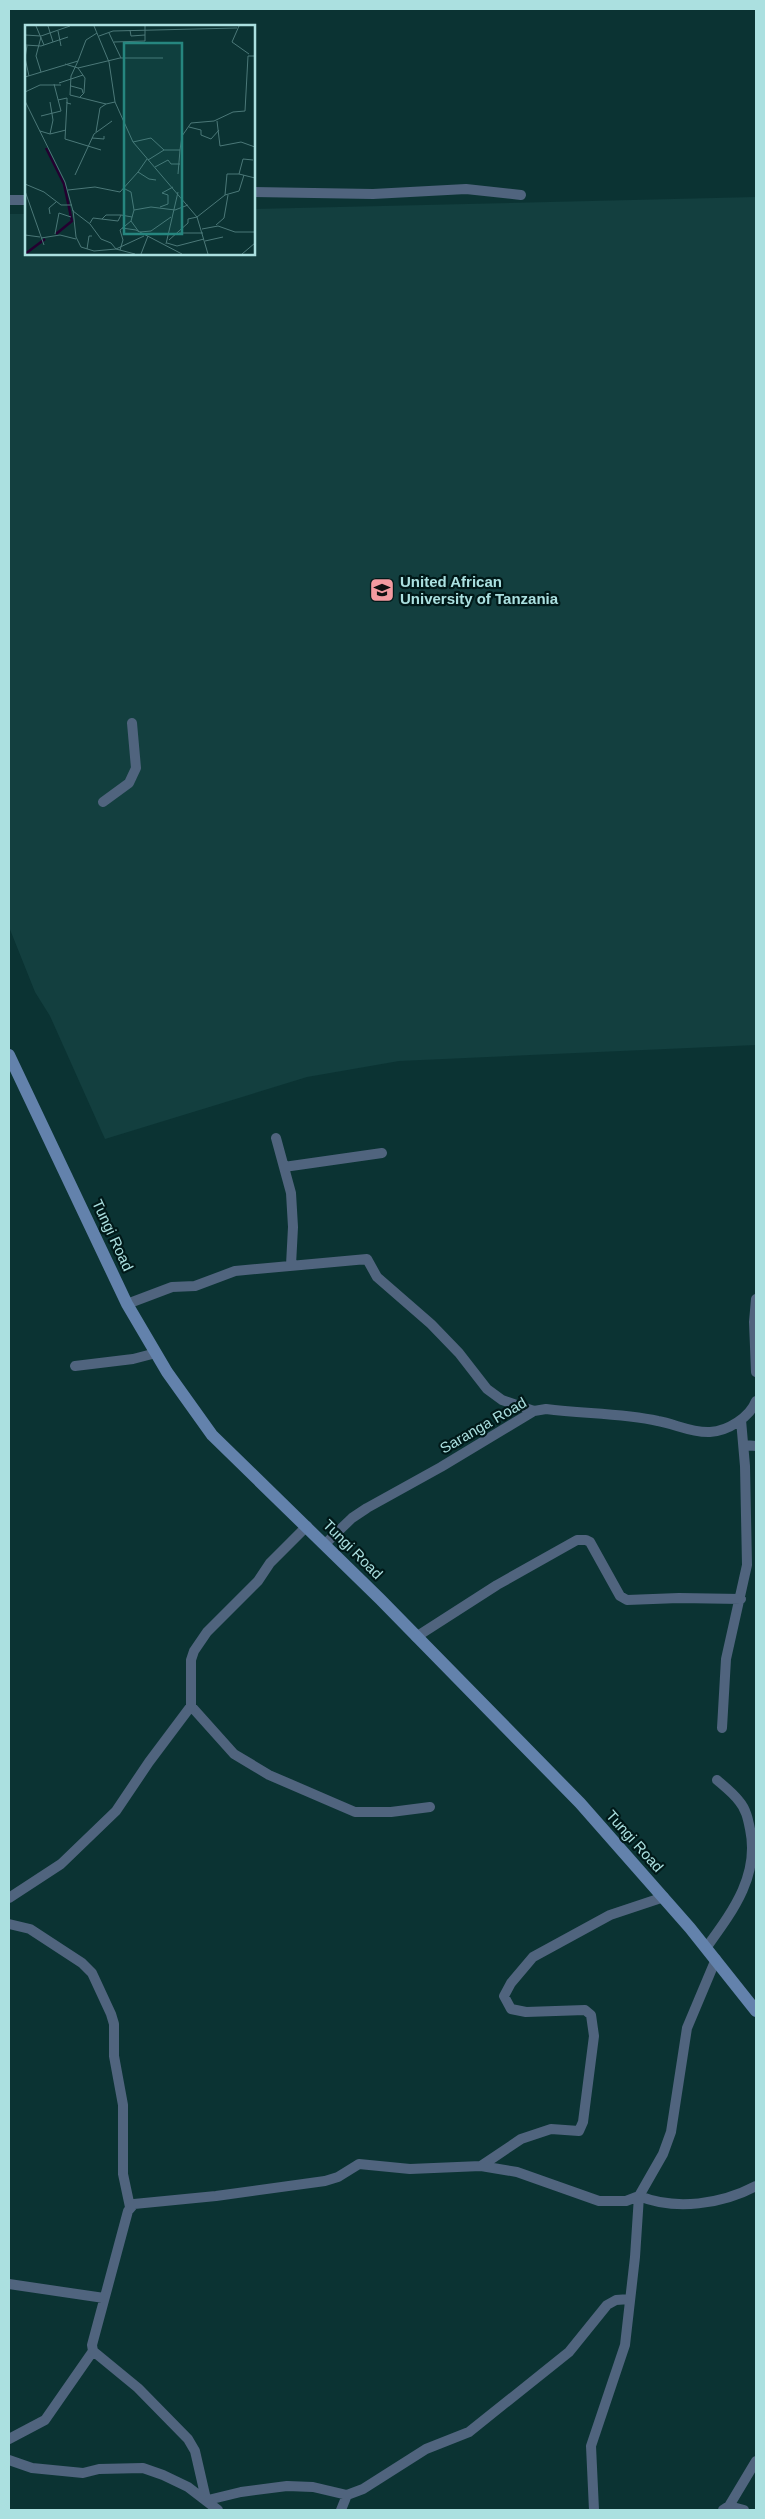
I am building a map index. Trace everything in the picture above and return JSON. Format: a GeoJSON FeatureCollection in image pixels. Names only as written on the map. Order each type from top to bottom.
{"type":"FeatureCollection","features":[{"type":"Feature","properties":{"kind":"main road","name":"Tungi Road"},"geometry":{"type":"LineString","coordinates":[[9,1055],[127,1304],[156,1353],[212,1435],[307,1526],[580,1803],[664,1897],[716,1959],[756,2011]]}},
{"type":"Feature","properties":{"kind":"street"},"geometry":{"type":"LineString","coordinates":[[255,192],[373,194],[466,188],[521,195]]}},
{"type":"Feature","properties":{"kind":"street"},"geometry":{"type":"LineString","coordinates":[[9,200],[25,200]]}},
{"type":"Feature","properties":{"kind":"street"},"geometry":{"type":"LineString","coordinates":[[102,802],[129,783],[136,768],[132,723]]}},
{"type":"Feature","properties":{"kind":"street"},"geometry":{"type":"LineString","coordinates":[[276,1138],[291,1193],[293,1227],[291,1265]]}},
{"type":"Feature","properties":{"kind":"street"},"geometry":{"type":"LineString","coordinates":[[284,1167],[382,1153]]}},
{"type":"Feature","properties":{"kind":"street"},"geometry":{"type":"LineString","coordinates":[[127,1304],[172,1287],[195,1286],[224,1274],[291,1265],[366,1259],[377,1277],[432,1324],[459,1353],[487,1389],[502,1400],[534,1411]]}},
{"type":"Feature","properties":{"kind":"street"},"geometry":{"type":"LineString","coordinates":[[756,1300],[754,1322],[756,1372]]}},
{"type":"Feature","properties":{"kind":"street"},"geometry":{"type":"LineString","coordinates":[[75,1366],[133,1359],[156,1353]]}},
{"type":"Feature","properties":{"kind":"street","name":"Saranga Road"},"geometry":{"type":"LineString","coordinates":[[325,1544],[352,1518],[366,1508],[457,1458],[534,1411],[546,1409],[632,1418],[709,1432],[723,1429],[741,1420],[756,1401]]}},
{"type":"Feature","properties":{"kind":"street"},"geometry":{"type":"LineString","coordinates":[[722,1728],[726,1659],[741,1599],[747,1564],[744,1445],[741,1420]]}},
{"type":"Feature","properties":{"kind":"street"},"geometry":{"type":"LineString","coordinates":[[744,1445],[756,1446]]}},
{"type":"Feature","properties":{"kind":"street"},"geometry":{"type":"LineString","coordinates":[[9,1898],[61,1864],[116,1811],[149,1762],[191,1706],[191,1660],[194,1651],[207,1632],[258,1581],[270,1563],[307,1526]]}},
{"type":"Feature","properties":{"kind":"street"},"geometry":{"type":"LineString","coordinates":[[416,1637],[497,1585],[582,1539],[590,1542],[620,1596],[627,1600],[679,1598],[741,1599]]}},
{"type":"Feature","properties":{"kind":"street"},"geometry":{"type":"LineString","coordinates":[[191,1706],[234,1754],[269,1775],[341,1806],[356,1812],[391,1812],[430,1807]]}},
{"type":"Feature","properties":{"kind":"street"},"geometry":{"type":"LineString","coordinates":[[706,1948],[738,1903],[747,1883],[752,1856],[752,1841],[746,1812],[738,1799],[716,1780]]}},
{"type":"Feature","properties":{"kind":"street"},"geometry":{"type":"LineString","coordinates":[[481,2166],[521,2139],[551,2130],[579,2131],[583,2122],[594,2036],[591,2015],[585,2010],[526,2012],[511,2009],[504,1996],[511,1982],[533,1958],[610,1915],[664,1897]]}},
{"type":"Feature","properties":{"kind":"street"},"geometry":{"type":"LineString","coordinates":[[9,1924],[30,1929],[82,1963],[92,1974],[111,2014],[114,2024],[114,2056],[123,2105],[123,2174],[130,2207],[104,2298],[92,2345],[93,2351],[138,2388],[188,2439],[195,2451],[207,2499]]}},
{"type":"Feature","properties":{"kind":"street"},"geometry":{"type":"LineString","coordinates":[[594,2510],[592,2437],[620,2362],[627,2333],[639,2196],[663,2154],[671,2132],[687,2028],[716,1959]]}},
{"type":"Feature","properties":{"kind":"street"},"geometry":{"type":"LineString","coordinates":[[130,2207],[138,2203],[216,2196],[324,2181],[338,2177],[359,2164],[410,2169],[481,2166],[517,2172],[599,2201],[626,2201],[639,2196],[652,2201],[674,2205],[741,2194],[756,2186]]}},
{"type":"Feature","properties":{"kind":"street"},"geometry":{"type":"LineString","coordinates":[[9,2284],[104,2298]]}},
{"type":"Feature","properties":{"kind":"street"},"geometry":{"type":"LineString","coordinates":[[207,2499],[241,2492],[300,2485],[347,2495],[362,2489],[426,2449],[469,2432],[568,2352],[607,2305],[616,2300],[630,2299]]}},
{"type":"Feature","properties":{"kind":"street"},"geometry":{"type":"LineString","coordinates":[[9,2439],[45,2420],[93,2351]]}},
{"type":"Feature","properties":{"kind":"street"},"geometry":{"type":"LineString","coordinates":[[9,2460],[32,2468],[83,2473],[99,2469],[143,2468],[163,2475],[207,2499],[218,2510]]}},
{"type":"Feature","properties":{"kind":"street"},"geometry":{"type":"LineString","coordinates":[[744,2510],[726,2508],[756,2461]]}},
{"type":"Feature","properties":{"kind":"street"},"geometry":{"type":"LineString","coordinates":[[341,2510],[347,2495]]}},
{"type":"Feature","properties":{"kind":"shaded area","name":"United African University of Tanzania"},"geometry":{"type":"Polygon","coordinates":[[[756,197],[756,1045],[399,1061],[307,1077],[105,1139],[50,1016],[35,992],[9,927],[9,214],[25,214],[25,255],[255,255],[255,209],[756,197]]]}},
{"type":"Feature","properties":{"kind":"place","name":"United African University of Tanzania"},"geometry":{"type":"Point","coordinates":[382,590]}}]}
